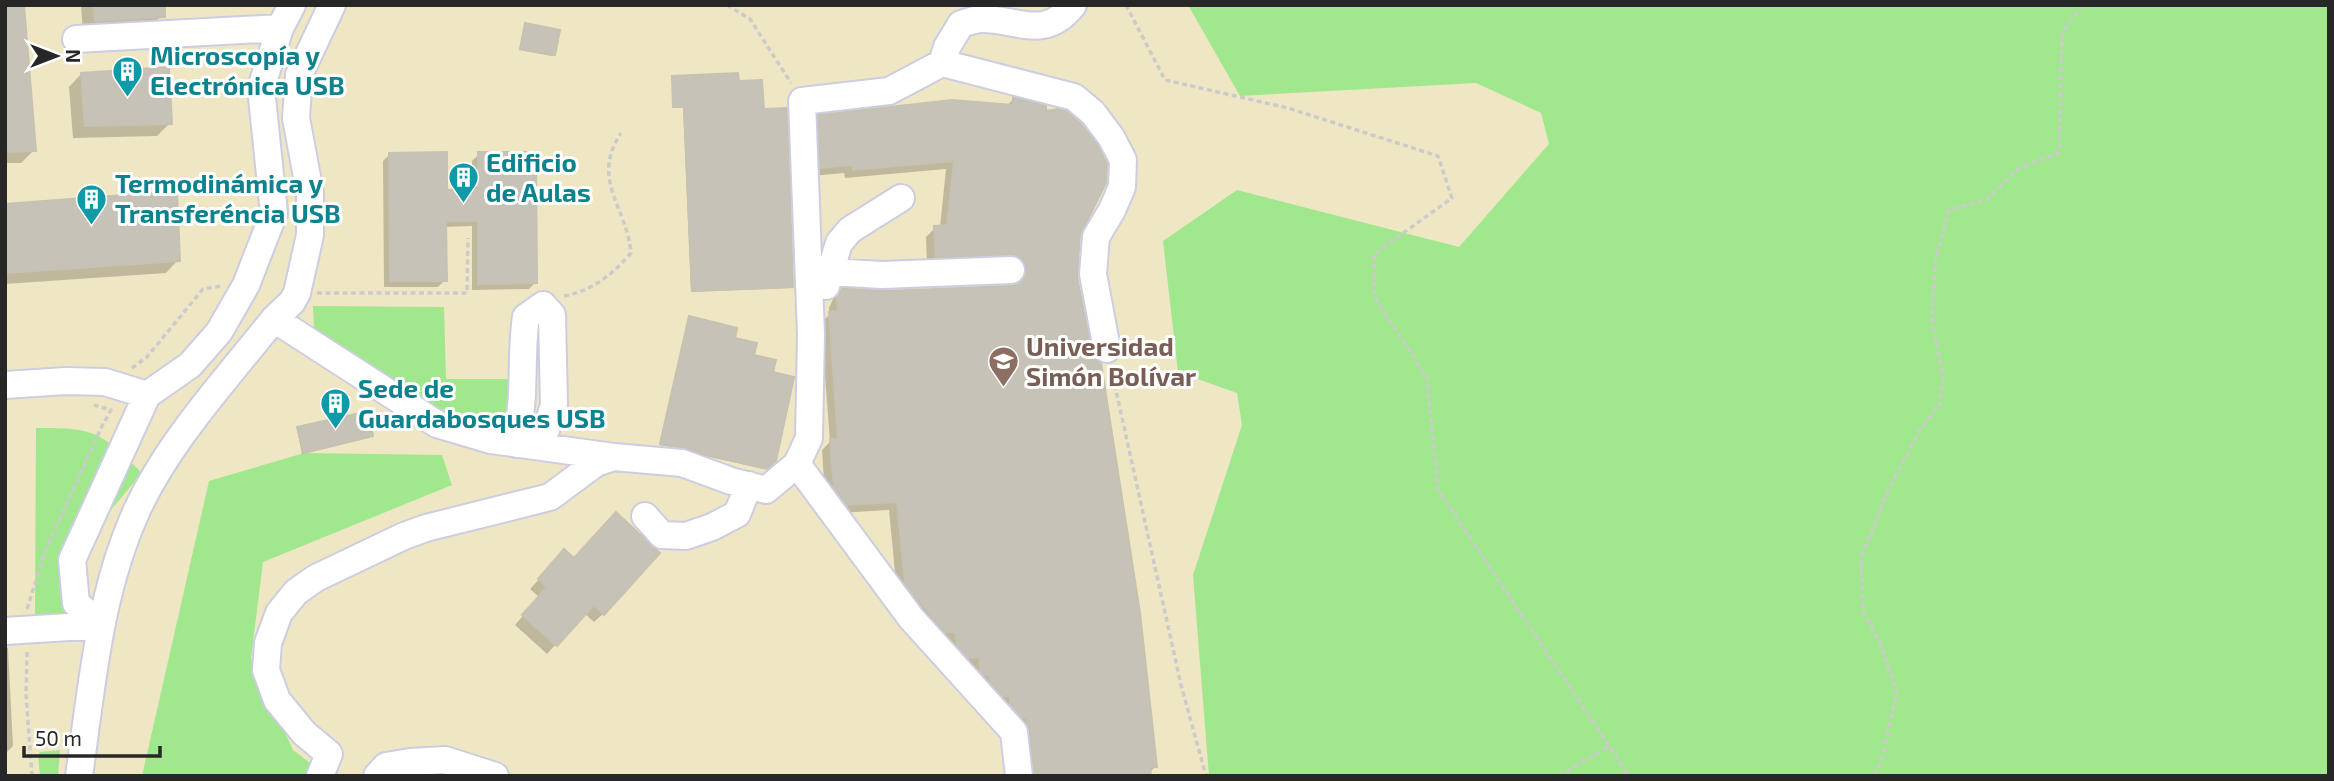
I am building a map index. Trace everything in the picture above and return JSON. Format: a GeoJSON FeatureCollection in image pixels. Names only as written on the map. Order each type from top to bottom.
{"type":"FeatureCollection","features":[{"type":"Feature","properties":{"kind":"lane"},"geometry":{"type":"LineString","coordinates":[[79,776],[101,625],[116,564],[137,509],[174,446],[297,293],[310,235],[310,193],[296,118],[299,75],[332,5]]}},
{"type":"Feature","properties":{"kind":"lane"},"geometry":{"type":"LineString","coordinates":[[942,63],[947,47],[961,24],[979,18],[1040,27],[1065,16],[1073,5]]}},
{"type":"Feature","properties":{"kind":"lane"},"geometry":{"type":"LineString","coordinates":[[5,385],[66,381],[105,382],[136,391],[190,365],[219,332],[246,285],[274,213],[261,88],[286,17],[76,39]]}},
{"type":"Feature","properties":{"kind":"lane"},"geometry":{"type":"LineString","coordinates":[[274,319],[437,424],[491,440],[523,441],[614,457],[682,463],[766,490],[797,464],[809,438],[811,334],[802,101],[889,92],[942,63],[1074,96],[1093,113],[1111,137],[1123,160],[1122,187],[1096,237],[1093,274],[1107,349]]}},
{"type":"Feature","properties":{"kind":"lane"},"geometry":{"type":"LineString","coordinates":[[811,334],[839,243],[850,230],[901,198]]}},
{"type":"Feature","properties":{"kind":"lane"},"geometry":{"type":"LineString","coordinates":[[830,272],[882,275],[1011,270]]}},
{"type":"Feature","properties":{"kind":"lane"},"geometry":{"type":"LineString","coordinates":[[523,441],[546,430],[554,405],[552,315],[543,305]]}},
{"type":"Feature","properties":{"kind":"lane"},"geometry":{"type":"LineString","coordinates":[[101,625],[76,603],[72,560],[136,391]]}},
{"type":"Feature","properties":{"kind":"lane"},"geometry":{"type":"LineString","coordinates":[[320,776],[329,754],[304,733],[277,700],[266,670],[268,643],[279,613],[296,592],[316,578],[404,536],[550,497],[596,463],[614,457]]}},
{"type":"Feature","properties":{"kind":"lane"},"geometry":{"type":"LineString","coordinates":[[797,464],[911,618],[1014,732],[1019,776]]}},
{"type":"Feature","properties":{"kind":"lane"},"geometry":{"type":"LineString","coordinates":[[645,516],[662,535],[686,536],[737,514],[749,485]]}},
{"type":"Feature","properties":{"kind":"lane"},"geometry":{"type":"LineString","coordinates":[[5,631],[101,625]]}},
{"type":"Feature","properties":{"kind":"lane"},"geometry":{"type":"LineString","coordinates":[[377,776],[386,766],[445,760],[495,776]]}},
{"type":"Feature","properties":{"kind":"path"},"geometry":{"type":"LineString","coordinates":[[727,5],[750,19],[802,101]]}},
{"type":"Feature","properties":{"kind":"path"},"geometry":{"type":"LineString","coordinates":[[1126,5],[1165,80],[1288,108],[1438,156],[1452,198],[1374,254],[1374,296],[1427,378],[1438,490],[1629,776]]}},
{"type":"Feature","properties":{"kind":"path"},"geometry":{"type":"LineString","coordinates":[[1875,776],[1890,729],[1896,693],[1880,643],[1863,612],[1861,558],[1888,491],[1920,430],[1940,404],[1943,376],[1932,320],[1935,262],[1945,223],[1949,211],[1987,199],[2019,168],[2059,153],[2063,33],[2082,5]]}},
{"type":"Feature","properties":{"kind":"path"},"geometry":{"type":"LineString","coordinates":[[543,305],[558,297],[581,293],[617,269],[631,253],[630,239],[608,180],[612,147],[621,133]]}},
{"type":"Feature","properties":{"kind":"path"},"geometry":{"type":"LineString","coordinates":[[297,293],[467,293],[468,239]]}},
{"type":"Feature","properties":{"kind":"path"},"geometry":{"type":"LineString","coordinates":[[136,391],[130,370],[147,357],[203,289],[246,285]]}},
{"type":"Feature","properties":{"kind":"path"},"geometry":{"type":"LineString","coordinates":[[1107,349],[1181,685],[1206,776]]}},
{"type":"Feature","properties":{"kind":"path"},"geometry":{"type":"LineString","coordinates":[[1559,776],[1609,746]]}},
{"type":"Feature","properties":{"kind":"shaded area","name":"Universidad Simón Bolívar"},"geometry":{"type":"Polygon","coordinates":[[[5,5],[2124,5],[1927,776],[5,776],[5,5]]]}},
{"type":"Feature","properties":{"kind":"green space"},"geometry":{"type":"Polygon","coordinates":[[[1188,5],[2329,5],[2329,776],[1209,776],[1193,575],[1242,425],[1237,393],[1178,372],[1163,241],[1237,190],[1459,247],[1549,144],[1541,113],[1476,83],[1240,96],[1188,5]]]}},
{"type":"Feature","properties":{"kind":"green space"},"geometry":{"type":"Polygon","coordinates":[[[313,306],[444,307],[446,379],[508,379],[508,422],[403,402],[314,331],[313,306]]]}},
{"type":"Feature","properties":{"kind":"green space"},"geometry":{"type":"Polygon","coordinates":[[[36,428],[72,429],[95,435],[116,448],[142,473],[94,530],[77,559],[75,617],[35,618],[36,428]]]}},
{"type":"Feature","properties":{"kind":"green space"},"geometry":{"type":"Polygon","coordinates":[[[304,453],[442,455],[452,485],[263,562],[251,658],[293,750],[327,776],[142,776],[209,481],[304,453]]]}},
{"type":"Feature","properties":{"kind":"green space"},"geometry":{"type":"Polygon","coordinates":[[[60,750],[58,776],[40,776],[40,752],[60,750]]]}},
{"type":"Feature","properties":{"kind":"building"},"geometry":{"type":"Polygon","coordinates":[[[5,5],[24,5],[36,151],[5,152],[5,5]]]}},
{"type":"Feature","properties":{"kind":"building"},"geometry":{"type":"Polygon","coordinates":[[[94,5],[165,5],[165,17],[95,21],[94,5]]]}},
{"type":"Feature","properties":{"kind":"building"},"geometry":{"type":"Polygon","coordinates":[[[525,23],[560,30],[555,55],[520,49],[525,23]]]}},
{"type":"Feature","properties":{"kind":"building","name":"Microscopía y Electrónica USB"},"geometry":{"type":"Polygon","coordinates":[[[169,67],[172,124],[85,126],[81,73],[169,67]]]}},
{"type":"Feature","properties":{"kind":"building"},"geometry":{"type":"Polygon","coordinates":[[[738,73],[739,81],[762,80],[764,109],[787,108],[793,287],[692,291],[684,107],[673,107],[672,76],[738,73]]]}},
{"type":"Feature","properties":{"kind":"building"},"geometry":{"type":"Polygon","coordinates":[[[1013,97],[1046,106],[1046,111],[1067,111],[1098,145],[1107,164],[1106,183],[1080,235],[1077,277],[1092,352],[1095,359],[1101,363],[1140,613],[1157,767],[1150,767],[1151,776],[1035,776],[1030,730],[1026,718],[1022,718],[1010,705],[1010,696],[1003,696],[990,682],[989,675],[980,671],[979,657],[968,658],[957,645],[955,632],[945,632],[905,584],[897,502],[847,505],[834,487],[830,439],[838,439],[829,312],[838,311],[837,297],[842,288],[883,291],[1012,286],[1025,278],[1027,269],[1019,256],[1011,254],[936,257],[934,226],[947,225],[954,161],[853,170],[853,165],[820,168],[818,115],[952,100],[1013,105],[1013,97]]]}},
{"type":"Feature","properties":{"kind":"building","name":"Edificio de Aulas"},"geometry":{"type":"Polygon","coordinates":[[[447,152],[447,190],[478,190],[478,152],[536,152],[537,283],[478,284],[478,221],[446,221],[447,281],[390,281],[389,153],[447,152]]]}},
{"type":"Feature","properties":{"kind":"building","name":"Termodinámica y Transferéncia USB"},"geometry":{"type":"Polygon","coordinates":[[[177,191],[180,261],[6,273],[5,204],[177,191]]]}},
{"type":"Feature","properties":{"kind":"building"},"geometry":{"type":"Polygon","coordinates":[[[689,316],[737,328],[735,338],[757,343],[754,355],[776,360],[773,372],[794,377],[776,461],[767,469],[687,448],[660,444],[689,316]]]}},
{"type":"Feature","properties":{"kind":"building","name":"Sede de Guardabosques USB"},"geometry":{"type":"Polygon","coordinates":[[[369,411],[373,436],[304,453],[297,427],[369,411]]]}},
{"type":"Feature","properties":{"kind":"building"},"geometry":{"type":"Polygon","coordinates":[[[616,512],[660,553],[604,615],[594,605],[557,646],[522,615],[547,587],[538,579],[564,549],[574,558],[616,512]]]}},
{"type":"Feature","properties":{"kind":"place","name":"Microscopía y Electrónica USB"},"geometry":{"type":"Point","coordinates":[127,98]}},
{"type":"Feature","properties":{"kind":"place","name":"Edificio de Aulas"},"geometry":{"type":"Point","coordinates":[463,205]}},
{"type":"Feature","properties":{"kind":"place","name":"Termodinámica y Transferéncia USB"},"geometry":{"type":"Point","coordinates":[92,226]}},
{"type":"Feature","properties":{"kind":"place","name":"Universidad Simón Bolívar"},"geometry":{"type":"Point","coordinates":[1003,389]}},
{"type":"Feature","properties":{"kind":"place","name":"Sede de Guardabosques USB"},"geometry":{"type":"Point","coordinates":[335,431]}}]}
